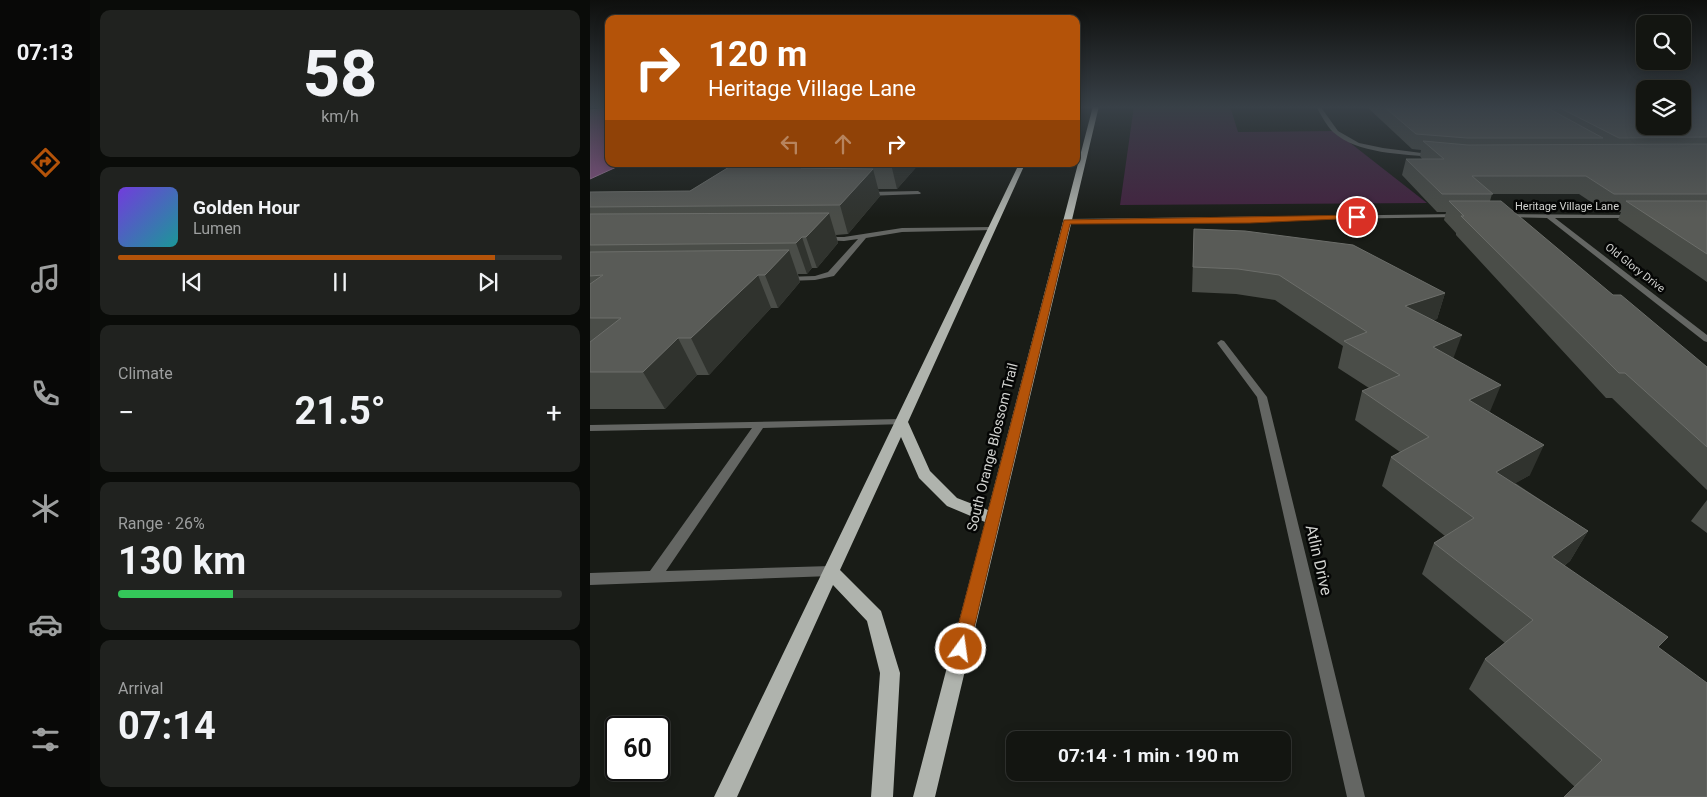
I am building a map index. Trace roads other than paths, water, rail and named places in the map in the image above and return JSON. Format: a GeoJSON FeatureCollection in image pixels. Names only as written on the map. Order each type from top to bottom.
{"type":"FeatureCollection","features":[{"type":"Feature","properties":{"kind":"main road","name":"South Orange Blossom Trail"},"geometry":{"type":"LineString","coordinates":[[924,797],[1086,143]]}},
{"type":"Feature","properties":{"kind":"main road"},"geometry":{"type":"LineString","coordinates":[[725,797],[1021,167]]}},
{"type":"Feature","properties":{"kind":"main road"},"geometry":{"type":"LineString","coordinates":[[901,422],[924,474],[952,502],[993,519]]}},
{"type":"Feature","properties":{"kind":"main road"},"geometry":{"type":"LineString","coordinates":[[831,571],[875,617],[890,673],[882,797]]}},
{"type":"Feature","properties":{"kind":"street"},"geometry":{"type":"LineString","coordinates":[[1357,143],[1396,151],[1444,155]]}},
{"type":"Feature","properties":{"kind":"street"},"geometry":{"type":"LineString","coordinates":[[862,194],[918,193]]}},
{"type":"Feature","properties":{"kind":"street"},"geometry":{"type":"LineString","coordinates":[[1066,221],[1471,216]]}},
{"type":"Feature","properties":{"kind":"street","name":"Heritage Village Lane"},"geometry":{"type":"LineString","coordinates":[[1500,216],[1638,216]]}},
{"type":"Feature","properties":{"kind":"street","name":"Old Glory Drive"},"geometry":{"type":"LineString","coordinates":[[1548,216],[1707,338]]}},
{"type":"Feature","properties":{"kind":"street"},"geometry":{"type":"LineString","coordinates":[[815,239],[864,236],[902,230],[992,229]]}},
{"type":"Feature","properties":{"kind":"street"},"geometry":{"type":"LineString","coordinates":[[776,279],[815,278],[832,274],[864,236]]}},
{"type":"Feature","properties":{"kind":"street","name":"Atlin Drive"},"geometry":{"type":"LineString","coordinates":[[1221,343],[1262,397],[1356,797]]}},
{"type":"Feature","properties":{"kind":"street"},"geometry":{"type":"LineString","coordinates":[[590,428],[901,422]]}},
{"type":"Feature","properties":{"kind":"street"},"geometry":{"type":"LineString","coordinates":[[654,577],[759,426]]}},
{"type":"Feature","properties":{"kind":"street"},"geometry":{"type":"LineString","coordinates":[[590,579],[831,571]]}}]}
